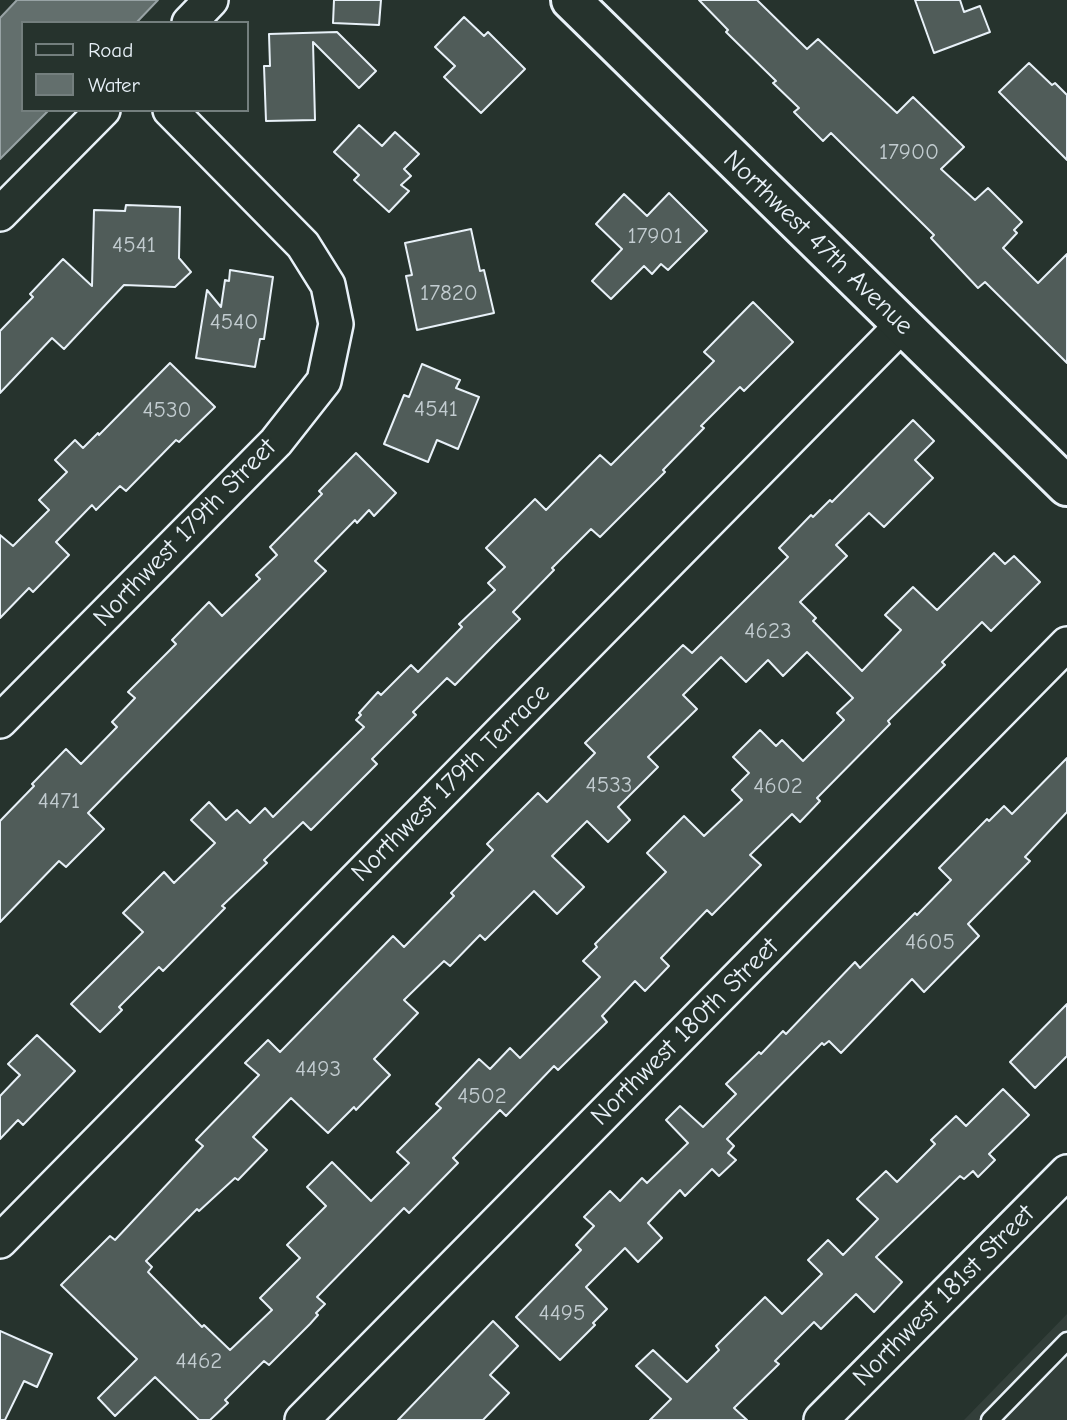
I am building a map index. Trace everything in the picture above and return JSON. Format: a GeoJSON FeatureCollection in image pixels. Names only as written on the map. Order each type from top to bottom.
{"type":"FeatureCollection","features":[{"type":"Feature","properties":{"kind":"main road","name":"Northwest 47th Avenue"},"geometry":{"type":"LineString","coordinates":[[571,0],[1067,486]]}},
{"type":"Feature","properties":{"kind":"street"},"geometry":{"type":"LineString","coordinates":[[191,21],[211,0]]}},
{"type":"Feature","properties":{"kind":"street"},"geometry":{"type":"LineString","coordinates":[[0,214],[101,112]]}},
{"type":"Feature","properties":{"kind":"street","name":"Northwest 179th Street"},"geometry":{"type":"LineString","coordinates":[[0,721],[276,442],[324,381],[336,324],[328,285],[303,245],[172,112]]}},
{"type":"Feature","properties":{"kind":"street","name":"Northwest 179th Terrace"},"geometry":{"type":"LineString","coordinates":[[0,1241],[902,325]]}},
{"type":"Feature","properties":{"kind":"street","name":"Northwest 180th Street"},"geometry":{"type":"LineString","coordinates":[[303,1420],[1067,644]]}},
{"type":"Feature","properties":{"kind":"street","name":"Northwest 181st Street"},"geometry":{"type":"LineString","coordinates":[[821,1420],[1067,1172]]}},
{"type":"Feature","properties":{"kind":"lane"},"geometry":{"type":"LineString","coordinates":[[997,1418],[1067,1341]]}},
{"type":"Feature","properties":{"kind":"shaded area"},"geometry":{"type":"Polygon","coordinates":[[[1067,1314],[1067,1420],[964,1420],[1067,1314]]]}},
{"type":"Feature","properties":{"kind":"water"},"geometry":{"type":"Polygon","coordinates":[[[17,0],[158,0],[138,21],[21,21],[21,112],[47,112],[0,159],[0,18],[17,0]]]}},
{"type":"Feature","properties":{"kind":"building"},"geometry":{"type":"Polygon","coordinates":[[[334,0],[381,0],[379,25],[333,23],[334,0]]]}},
{"type":"Feature","properties":{"kind":"building"},"geometry":{"type":"Polygon","coordinates":[[[699,0],[757,0],[807,49],[818,39],[897,113],[913,97],[964,147],[941,169],[975,200],[988,188],[1022,222],[1014,230],[1017,233],[1003,248],[1038,283],[1067,254],[1067,363],[985,282],[978,288],[931,238],[934,235],[831,133],[823,141],[794,112],[799,108],[773,83],[776,81],[726,32],[728,30],[699,0]]]}},
{"type":"Feature","properties":{"kind":"building"},"geometry":{"type":"Polygon","coordinates":[[[915,0],[960,0],[964,12],[980,6],[990,32],[934,53],[915,0]]]}},
{"type":"Feature","properties":{"kind":"building"},"geometry":{"type":"Polygon","coordinates":[[[464,17],[484,36],[488,32],[525,69],[481,113],[444,77],[455,66],[435,47],[464,17]]]}},
{"type":"Feature","properties":{"kind":"building"},"geometry":{"type":"Polygon","coordinates":[[[337,32],[376,71],[359,88],[313,42],[315,120],[266,121],[264,66],[270,66],[269,34],[337,32]]]}},
{"type":"Feature","properties":{"kind":"building"},"geometry":{"type":"Polygon","coordinates":[[[1029,63],[1067,95],[1067,160],[999,92],[1029,63]]]}},
{"type":"Feature","properties":{"kind":"building"},"geometry":{"type":"Polygon","coordinates":[[[359,125],[382,146],[395,132],[419,154],[404,169],[411,176],[401,185],[409,191],[389,212],[354,180],[359,175],[334,152],[359,125]]]}},
{"type":"Feature","properties":{"kind":"building"},"geometry":{"type":"Polygon","coordinates":[[[669,193],[707,231],[668,270],[661,264],[652,274],[644,266],[611,299],[592,281],[622,249],[596,224],[624,194],[647,216],[669,193]]]}},
{"type":"Feature","properties":{"kind":"building"},"geometry":{"type":"Polygon","coordinates":[[[126,205],[180,207],[179,258],[191,272],[175,287],[124,285],[64,349],[52,338],[0,393],[0,331],[33,297],[30,294],[63,259],[92,286],[94,210],[125,211],[126,205]]]}},
{"type":"Feature","properties":{"kind":"building"},"geometry":{"type":"Polygon","coordinates":[[[471,229],[480,271],[484,270],[494,313],[417,330],[406,276],[412,275],[405,243],[471,229]]]}},
{"type":"Feature","properties":{"kind":"building"},"geometry":{"type":"Polygon","coordinates":[[[230,270],[273,277],[264,339],[260,339],[255,367],[196,358],[207,290],[221,307],[225,280],[229,281],[230,270]]]}},
{"type":"Feature","properties":{"kind":"building"},"geometry":{"type":"Polygon","coordinates":[[[753,302],[793,342],[744,391],[740,387],[701,426],[704,428],[663,470],[665,472],[600,537],[591,529],[513,612],[520,619],[455,685],[447,678],[413,712],[416,715],[372,759],[377,764],[311,830],[303,822],[264,860],[267,863],[222,906],[225,908],[163,971],[159,967],[119,1007],[122,1010],[100,1032],[71,1004],[143,932],[123,913],[164,872],[174,883],[215,843],[191,820],[209,802],[226,820],[237,810],[250,823],[265,808],[273,817],[364,727],[356,720],[378,692],[381,695],[411,665],[418,672],[462,627],[459,624],[495,590],[488,583],[505,567],[486,548],[535,499],[546,510],[600,455],[611,465],[714,361],[704,352],[753,302]]]}},
{"type":"Feature","properties":{"kind":"building"},"geometry":{"type":"Polygon","coordinates":[[[170,363],[215,407],[179,442],[176,440],[126,491],[120,486],[96,510],[92,505],[56,542],[69,555],[33,592],[29,588],[0,618],[0,535],[13,546],[49,510],[39,500],[67,472],[55,460],[75,440],[83,448],[98,433],[99,435],[170,363]]]}},
{"type":"Feature","properties":{"kind":"building"},"geometry":{"type":"Polygon","coordinates":[[[422,364],[460,380],[456,388],[479,397],[458,449],[437,440],[428,462],[384,444],[404,395],[409,397],[422,364]]]}},
{"type":"Feature","properties":{"kind":"building"},"geometry":{"type":"Polygon","coordinates":[[[913,420],[934,441],[915,460],[933,478],[884,527],[869,513],[836,545],[847,556],[800,602],[816,618],[813,621],[862,671],[901,630],[885,615],[913,587],[937,610],[994,553],[1005,564],[1014,556],[1040,582],[991,631],[982,622],[942,662],[945,665],[888,721],[890,724],[817,798],[820,801],[800,822],[792,814],[750,855],[761,865],[712,915],[707,910],[661,958],[669,966],[645,991],[635,981],[602,1016],[607,1022],[558,1070],[554,1066],[506,1116],[500,1110],[453,1158],[458,1163],[409,1213],[404,1208],[317,1297],[325,1304],[310,1324],[269,1365],[264,1361],[225,1400],[228,1403],[210,1420],[199,1420],[155,1377],[115,1416],[98,1398],[137,1359],[61,1285],[110,1236],[115,1240],[203,1146],[196,1140],[259,1075],[245,1063],[268,1040],[280,1052],[393,936],[404,947],[454,896],[451,893],[493,850],[487,844],[538,793],[547,802],[595,753],[585,743],[683,645],[692,653],[788,557],[779,548],[811,515],[813,517],[830,500],[832,502],[913,420]],[[807,652],[783,676],[768,660],[746,682],[721,657],[683,695],[697,709],[648,757],[658,767],[618,807],[630,820],[608,842],[587,821],[552,856],[584,887],[557,914],[534,891],[485,940],[480,935],[450,966],[444,961],[404,1000],[418,1013],[374,1059],[390,1075],[356,1110],[354,1107],[328,1133],[291,1098],[253,1137],[267,1150],[238,1180],[235,1178],[199,1211],[197,1209],[146,1261],[152,1267],[148,1272],[202,1327],[204,1325],[230,1350],[272,1310],[260,1298],[300,1258],[287,1245],[326,1206],[307,1187],[332,1162],[371,1201],[409,1163],[397,1152],[441,1108],[436,1104],[479,1059],[490,1069],[510,1048],[520,1058],[600,977],[583,961],[597,947],[595,944],[666,872],[647,853],[684,816],[704,836],[742,800],[732,790],[749,773],[733,757],[760,730],[776,746],[782,740],[803,761],[844,720],[837,713],[853,698],[807,652]]]}},
{"type":"Feature","properties":{"kind":"building"},"geometry":{"type":"Polygon","coordinates":[[[356,453],[396,493],[374,516],[369,510],[357,523],[355,520],[315,561],[326,571],[88,813],[104,829],[66,867],[59,861],[0,922],[0,821],[66,749],[81,764],[117,727],[112,722],[135,698],[128,692],[176,644],[172,640],[209,602],[222,616],[260,579],[256,575],[277,555],[270,547],[322,494],[319,491],[356,453]]]}},
{"type":"Feature","properties":{"kind":"building"},"geometry":{"type":"Polygon","coordinates":[[[1067,758],[1067,812],[1025,857],[1030,861],[968,924],[979,936],[924,992],[912,979],[841,1053],[829,1041],[824,1045],[822,1043],[727,1139],[734,1146],[728,1153],[736,1160],[719,1176],[712,1169],[685,1196],[680,1190],[648,1223],[662,1238],[638,1262],[625,1248],[586,1287],[607,1309],[560,1360],[516,1317],[581,1250],[576,1245],[594,1226],[584,1217],[610,1191],[620,1201],[642,1178],[647,1183],[688,1143],[666,1120],[680,1106],[703,1127],[736,1094],[726,1084],[783,1031],[786,1034],[855,962],[860,968],[951,880],[939,868],[987,819],[989,821],[1004,806],[1012,814],[1067,758]]]}},
{"type":"Feature","properties":{"kind":"building"},"geometry":{"type":"Polygon","coordinates":[[[1067,1004],[1067,1056],[1035,1088],[1010,1062],[1067,1004]]]}},
{"type":"Feature","properties":{"kind":"building"},"geometry":{"type":"Polygon","coordinates":[[[37,1035],[75,1071],[23,1125],[18,1120],[0,1139],[0,1096],[20,1075],[8,1064],[37,1035]]]}},
{"type":"Feature","properties":{"kind":"building"},"geometry":{"type":"Polygon","coordinates":[[[1003,1089],[1029,1115],[989,1154],[995,1160],[978,1177],[973,1171],[964,1179],[960,1176],[876,1257],[902,1282],[874,1312],[856,1294],[821,1329],[814,1322],[775,1361],[779,1364],[734,1408],[747,1420],[650,1420],[671,1399],[636,1366],[653,1350],[687,1382],[719,1350],[716,1346],[765,1297],[782,1314],[822,1274],[808,1260],[828,1240],[843,1255],[878,1219],[857,1199],[886,1171],[897,1182],[935,1144],[931,1140],[956,1116],[966,1126],[1003,1089]]]}},
{"type":"Feature","properties":{"kind":"building"},"geometry":{"type":"Polygon","coordinates":[[[493,1321],[518,1346],[490,1375],[509,1393],[483,1420],[398,1420],[493,1321]]]}},
{"type":"Feature","properties":{"kind":"building"},"geometry":{"type":"Polygon","coordinates":[[[0,1331],[52,1354],[37,1387],[24,1381],[5,1420],[0,1420],[0,1331]]]}}]}
